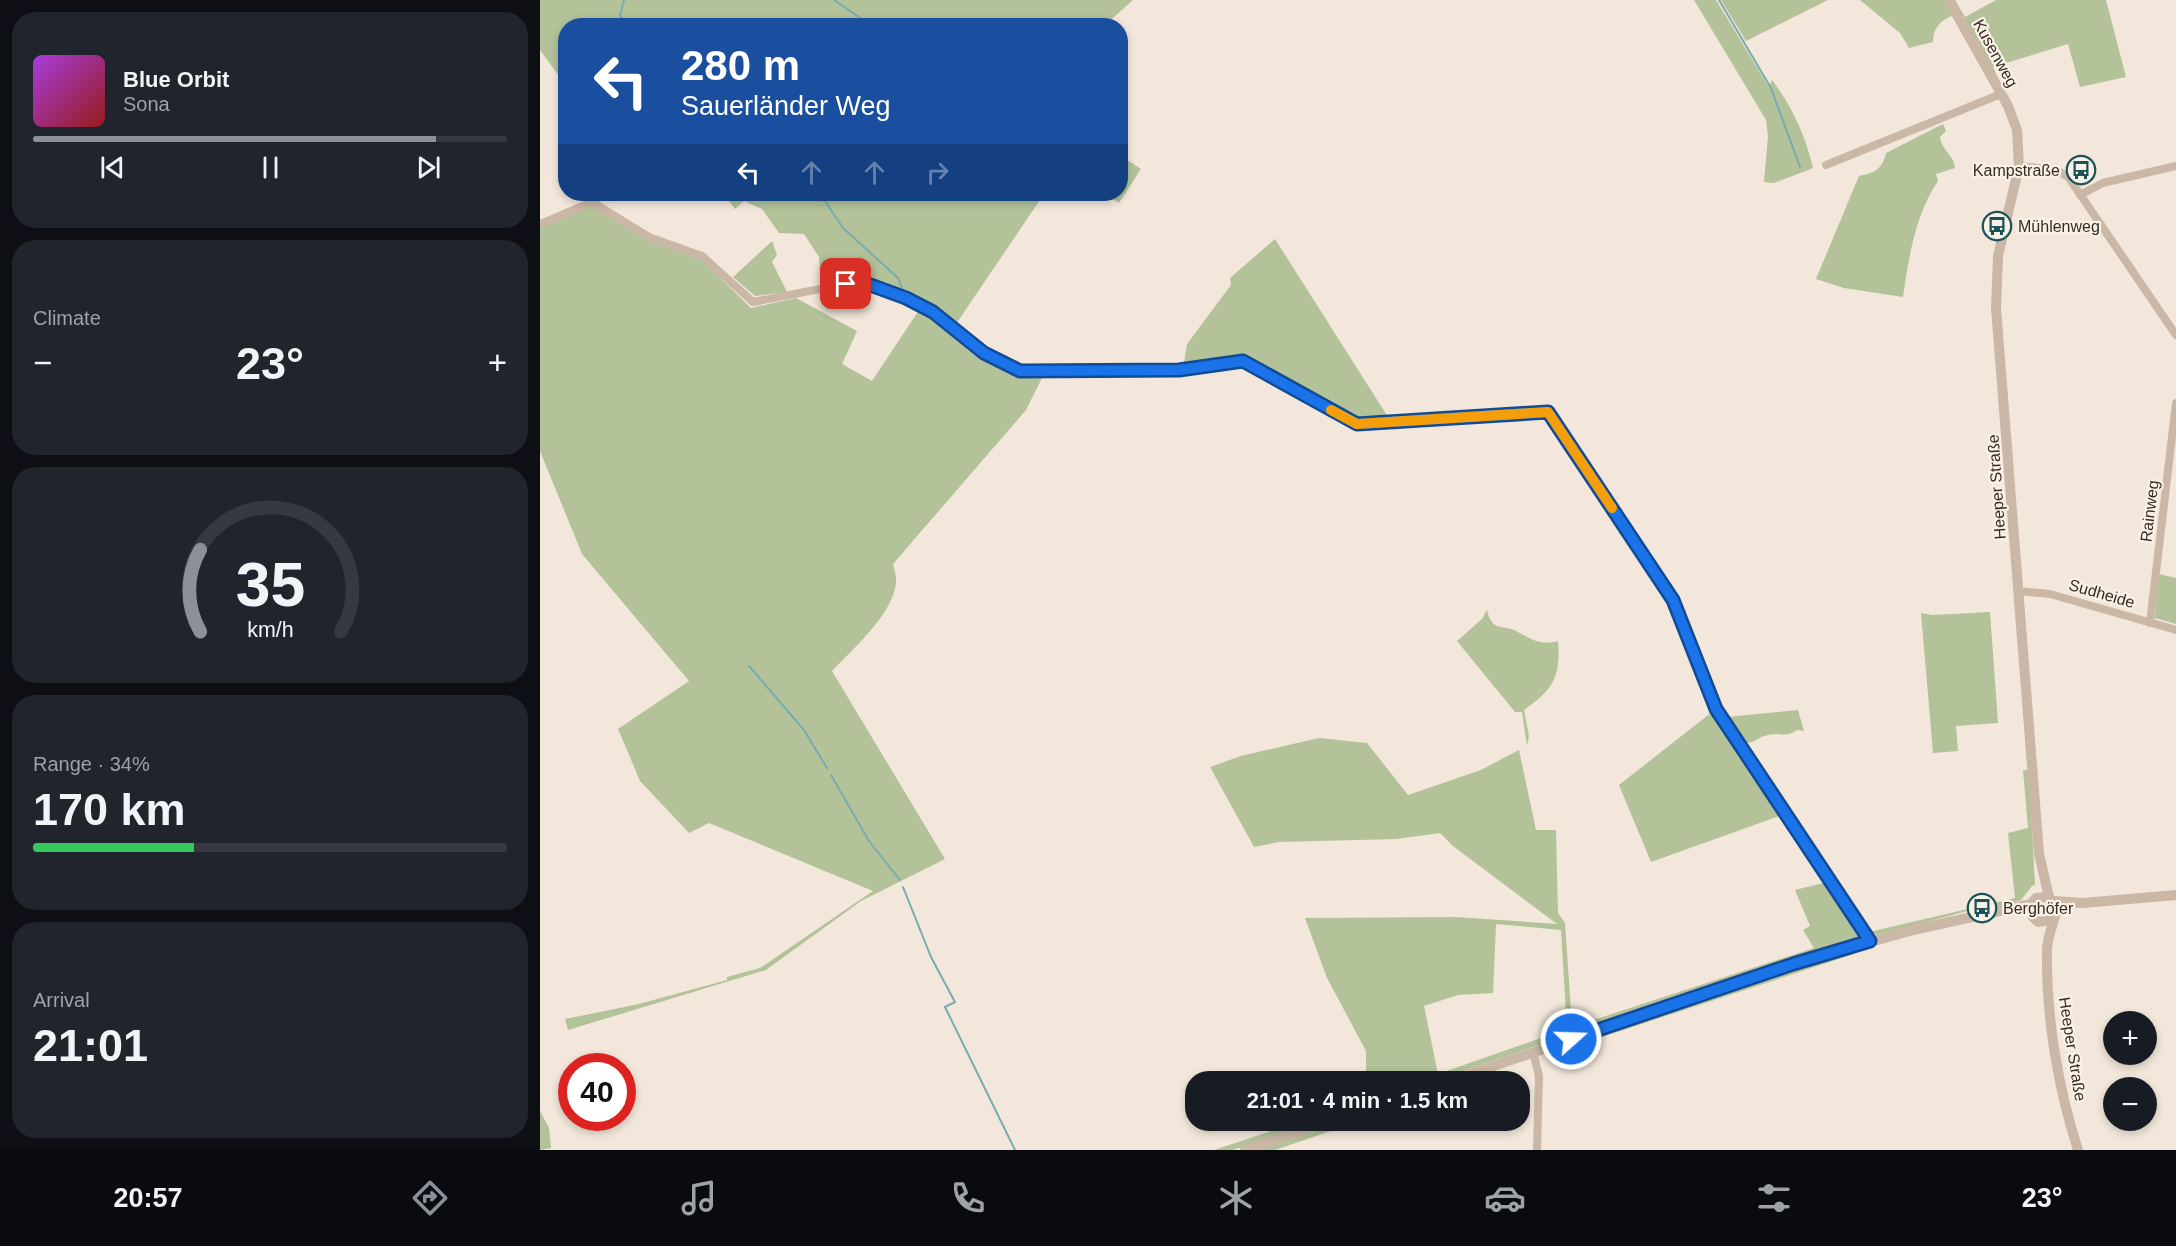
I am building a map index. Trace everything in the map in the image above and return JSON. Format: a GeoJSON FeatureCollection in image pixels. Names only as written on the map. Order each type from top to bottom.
{"type":"FeatureCollection","features":[{"type":"Feature","properties":{"kind":"street","name":"Kusenweg"},"geometry":{"type":"LineString","coordinates":[[1949,0],[2015,121]]}},
{"type":"Feature","properties":{"kind":"street"},"geometry":{"type":"LineString","coordinates":[[1826,165],[2001,93]]}},
{"type":"Feature","properties":{"kind":"street","name":"Heeper Straße"},"geometry":{"type":"LineString","coordinates":[[2015,121],[2019,166],[1998,256],[1995,292],[2039,854],[2034,901],[2035,919],[2047,950],[2058,1068],[2078,1150]]}},
{"type":"Feature","properties":{"kind":"street"},"geometry":{"type":"LineString","coordinates":[[2019,166],[2061,172],[2080,195],[2176,335]]}},
{"type":"Feature","properties":{"kind":"street"},"geometry":{"type":"LineString","coordinates":[[2080,195],[2103,183],[2176,166]]}},
{"type":"Feature","properties":{"kind":"street"},"geometry":{"type":"LineString","coordinates":[[540,224],[592,202],[649,237],[702,256],[753,302],[846,284],[865,283],[906,298],[933,312],[984,353],[1020,371],[1179,370],[1243,361],[1357,424],[1548,412],[1673,600],[1716,709],[1870,941]]}},
{"type":"Feature","properties":{"kind":"street","name":"Rainweg"},"geometry":{"type":"LineString","coordinates":[[2150,623],[2176,403]]}},
{"type":"Feature","properties":{"kind":"street","name":"Sudheide"},"geometry":{"type":"LineString","coordinates":[[2019,591],[2049,594],[2176,630]]}},
{"type":"Feature","properties":{"kind":"street","name":"Heeper Straße"},"geometry":{"type":"LineString","coordinates":[[2039,854],[2054,917],[2047,950]]}},
{"type":"Feature","properties":{"kind":"street"},"geometry":{"type":"LineString","coordinates":[[1480,1071],[1793,964],[1870,941],[1995,913],[2034,901],[2051,899],[2083,903],[2176,895]]}},
{"type":"Feature","properties":{"kind":"street"},"geometry":{"type":"LineString","coordinates":[[1995,913],[2035,919],[2054,917],[2083,903]]}},
{"type":"Feature","properties":{"kind":"street"},"geometry":{"type":"LineString","coordinates":[[1533,1053],[1539,1076],[1537,1150]]}},
{"type":"Feature","properties":{"kind":"street"},"geometry":{"type":"LineString","coordinates":[[1245,1150],[1300,1131]]}},
{"type":"Feature","properties":{"kind":"green space"},"geometry":{"type":"Polygon","coordinates":[[[540,0],[1133,0],[1113,18],[558,18],[558,75],[540,50],[540,0]]]}},
{"type":"Feature","properties":{"kind":"green space"},"geometry":{"type":"Polygon","coordinates":[[[1694,0],[1716,0],[1769,87],[1772,80],[1786,100],[1802,133],[1813,168],[1774,183],[1764,182],[1768,136],[1766,120],[1694,0]]]}},
{"type":"Feature","properties":{"kind":"green space"},"geometry":{"type":"Polygon","coordinates":[[[1721,0],[1828,0],[1746,41],[1721,0]]]}},
{"type":"Feature","properties":{"kind":"green space"},"geometry":{"type":"Polygon","coordinates":[[[1860,0],[1945,0],[1995,92],[1952,16],[1938,26],[1933,42],[1909,48],[1900,33],[1860,0]]]}},
{"type":"Feature","properties":{"kind":"green space"},"geometry":{"type":"Polygon","coordinates":[[[1952,0],[1955,0],[1965,17],[1996,0],[2106,0],[2126,77],[2080,87],[2068,44],[1993,67],[2001,85],[1952,0]]]}},
{"type":"Feature","properties":{"kind":"green space"},"geometry":{"type":"Polygon","coordinates":[[[1943,124],[1946,131],[1940,137],[1941,142],[1953,160],[1955,168],[1936,174],[1938,181],[1918,222],[1903,297],[1844,288],[1816,279],[1859,176],[1877,170],[1886,153],[1943,124]]]}},
{"type":"Feature","properties":{"kind":"green space"},"geometry":{"type":"Polygon","coordinates":[[[1128,161],[1141,169],[1128,189],[1128,161]]]}},
{"type":"Feature","properties":{"kind":"green space"},"geometry":{"type":"Polygon","coordinates":[[[729,201],[744,201],[735,209],[729,201]]]}},
{"type":"Feature","properties":{"kind":"green space"},"geometry":{"type":"Polygon","coordinates":[[[744,201],[1039,201],[956,324],[931,304],[867,277],[821,285],[819,257],[804,234],[779,233],[762,209],[744,201]]]}},
{"type":"Feature","properties":{"kind":"green space"},"geometry":{"type":"Polygon","coordinates":[[[593,206],[648,240],[702,260],[751,308],[796,298],[857,331],[842,364],[872,381],[919,310],[991,362],[1024,373],[1044,374],[1026,410],[893,564],[896,583],[888,607],[870,631],[832,671],[945,859],[861,901],[766,970],[568,1030],[565,1019],[639,1004],[727,980],[727,977],[760,968],[873,891],[709,823],[689,833],[640,781],[618,729],[689,681],[582,554],[540,451],[540,227],[593,206]]]}},
{"type":"Feature","properties":{"kind":"green space"},"geometry":{"type":"Polygon","coordinates":[[[1275,239],[1388,417],[1358,420],[1237,355],[1184,363],[1187,344],[1231,285],[1230,278],[1275,239]]]}},
{"type":"Feature","properties":{"kind":"green space"},"geometry":{"type":"Polygon","coordinates":[[[772,241],[777,255],[772,262],[787,292],[755,296],[733,277],[772,241]]]}},
{"type":"Feature","properties":{"kind":"green space"},"geometry":{"type":"Polygon","coordinates":[[[2159,574],[2176,578],[2176,624],[2155,618],[2159,574]]]}},
{"type":"Feature","properties":{"kind":"green space"},"geometry":{"type":"Polygon","coordinates":[[[1487,610],[1492,622],[1498,626],[1541,642],[1558,641],[1558,664],[1553,682],[1542,696],[1524,710],[1529,736],[1527,746],[1522,712],[1515,712],[1457,641],[1482,619],[1487,610]]]}},
{"type":"Feature","properties":{"kind":"green space"},"geometry":{"type":"Polygon","coordinates":[[[1990,612],[1998,723],[1956,726],[1958,751],[1933,753],[1921,613],[1932,615],[1990,612]]]}},
{"type":"Feature","properties":{"kind":"green space"},"geometry":{"type":"Polygon","coordinates":[[[1798,710],[1804,731],[1772,734],[1748,743],[1745,743],[1727,717],[1798,710]]]}},
{"type":"Feature","properties":{"kind":"green space"},"geometry":{"type":"Polygon","coordinates":[[[1712,712],[1782,815],[1651,862],[1619,785],[1712,712]]]}},
{"type":"Feature","properties":{"kind":"green space"},"geometry":{"type":"Polygon","coordinates":[[[1319,738],[1367,743],[1408,795],[1481,770],[1519,750],[1536,830],[1556,830],[1558,913],[1565,923],[1572,1027],[1814,948],[1803,930],[1810,926],[1795,890],[1827,882],[1862,937],[1549,1040],[1463,1071],[1447,1071],[1567,1029],[1561,930],[1496,924],[1493,993],[1458,995],[1424,1006],[1437,1071],[1365,1071],[1366,1051],[1327,978],[1305,918],[1456,917],[1557,924],[1453,846],[1440,833],[1397,839],[1279,842],[1254,847],[1210,767],[1241,756],[1319,738]]]}},
{"type":"Feature","properties":{"kind":"green space"},"geometry":{"type":"Polygon","coordinates":[[[2023,770],[2029,770],[2035,885],[2021,900],[2002,906],[1975,909],[1877,935],[1869,932],[2015,898],[2008,833],[2028,828],[2023,770]]]}},
{"type":"Feature","properties":{"kind":"green space"},"geometry":{"type":"Polygon","coordinates":[[[1865,946],[1854,954],[1584,1043],[1584,1038],[1865,946]]]}},
{"type":"Feature","properties":{"kind":"green space"},"geometry":{"type":"Polygon","coordinates":[[[540,1111],[549,1128],[551,1148],[540,1150],[540,1111]]]}},
{"type":"Feature","properties":{"kind":"green space"},"geometry":{"type":"Polygon","coordinates":[[[1271,1131],[1289,1131],[1233,1150],[1214,1150],[1271,1131]]]}},
{"type":"Feature","properties":{"kind":"green space"},"geometry":{"type":"Polygon","coordinates":[[[1311,1131],[1331,1131],[1275,1150],[1255,1150],[1311,1131]]]}},
{"type":"Feature","properties":{"kind":"waterway"},"geometry":{"type":"LineString","coordinates":[[622,18],[620,16],[624,0]]}},
{"type":"Feature","properties":{"kind":"waterway"},"geometry":{"type":"LineString","coordinates":[[834,0],[860,18]]}},
{"type":"Feature","properties":{"kind":"waterway"},"geometry":{"type":"LineString","coordinates":[[1719,0],[1771,88],[1800,167]]}},
{"type":"Feature","properties":{"kind":"waterway"},"geometry":{"type":"LineString","coordinates":[[825,201],[843,228],[898,278],[902,288]]}},
{"type":"Feature","properties":{"kind":"waterway"},"geometry":{"type":"LineString","coordinates":[[749,666],[804,730],[827,768]]}},
{"type":"Feature","properties":{"kind":"waterway"},"geometry":{"type":"LineString","coordinates":[[831,775],[869,841],[900,880]]}},
{"type":"Feature","properties":{"kind":"waterway"},"geometry":{"type":"LineString","coordinates":[[903,887],[931,957],[955,1002],[945,1007],[1015,1150]]}},
{"type":"Feature","properties":{"kind":"slow traffic"},"geometry":{"type":"LineString","coordinates":[[1331,410],[1357,424],[1548,412],[1612,508]]}},
{"type":"Feature","properties":{"kind":"place","name":"Kampstraße"},"geometry":{"type":"Point","coordinates":[2081,170]}},
{"type":"Feature","properties":{"kind":"place","name":"Mühlenweg"},"geometry":{"type":"Point","coordinates":[1997,226]}},
{"type":"Feature","properties":{"kind":"place","name":"Berghöfer"},"geometry":{"type":"Point","coordinates":[1982,908]}},
{"type":"Feature","properties":{"kind":"route"},"geometry":{"type":"LineString","coordinates":[[846,284],[865,283],[906,298],[933,312],[984,353],[1020,371],[1179,370],[1243,361],[1357,424],[1548,412],[1673,600],[1716,709],[1864,928],[1870,941],[1793,964],[1571,1039]]}}]}
